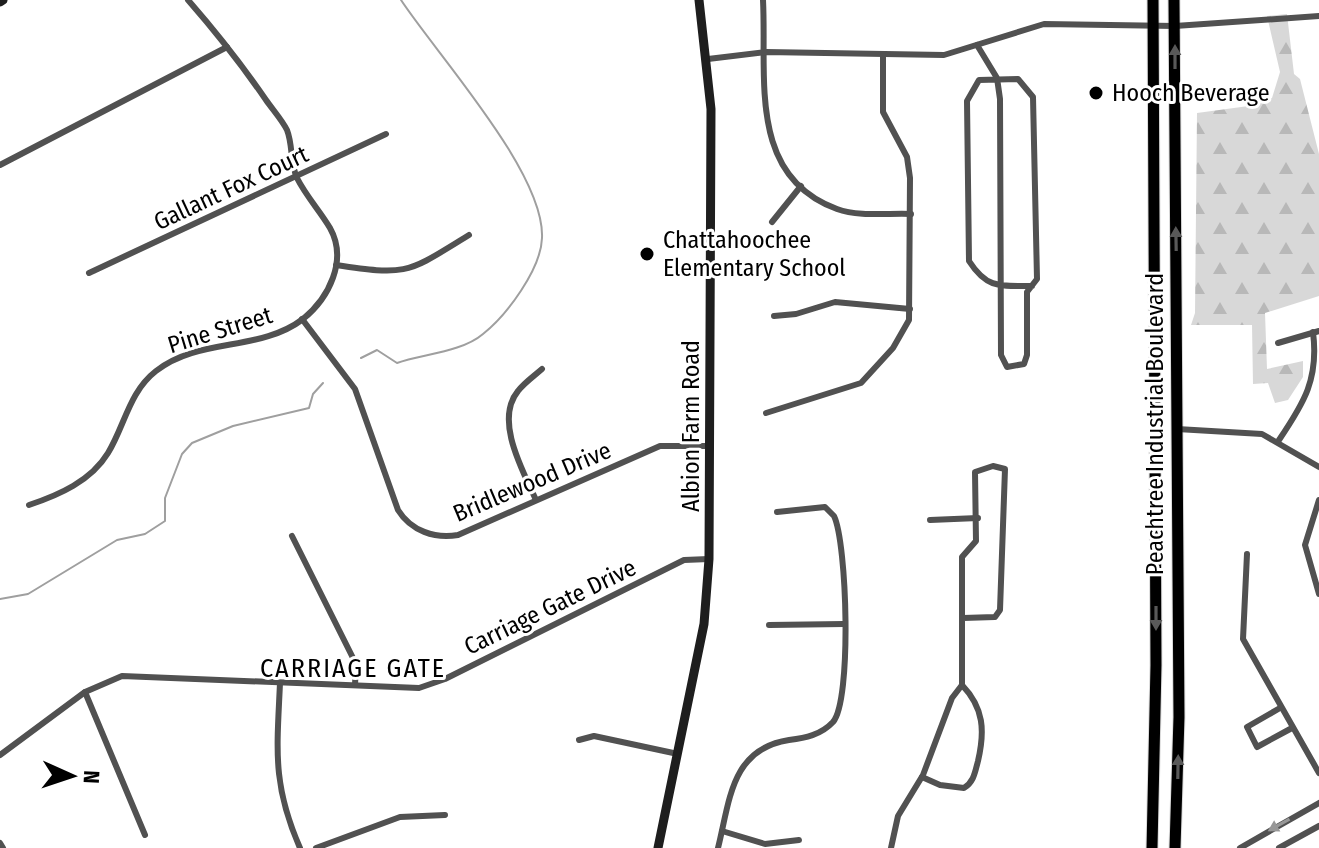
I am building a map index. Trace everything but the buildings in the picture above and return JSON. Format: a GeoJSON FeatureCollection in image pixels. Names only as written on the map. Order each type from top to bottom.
{"type":"FeatureCollection","features":[{"type":"Feature","properties":{"kind":"highway","name":"Peachtree Industrial Boulevard"},"geometry":{"type":"LineString","coordinates":[[1152,848],[1156,678],[1153,0]]}},
{"type":"Feature","properties":{"kind":"highway","name":"Peachtree Industrial Boulevard"},"geometry":{"type":"LineString","coordinates":[[1174,0],[1179,761],[1175,848]]}},
{"type":"Feature","properties":{"kind":"street"},"geometry":{"type":"LineString","coordinates":[[188,0],[227,47],[287,131],[297,177],[331,229],[337,245],[336,265],[381,272],[412,270],[469,235]]}},
{"type":"Feature","properties":{"kind":"street","name":"Albion Farm Road"},"geometry":{"type":"LineString","coordinates":[[658,848],[704,624],[709,559],[711,109],[708,59],[699,0]]}},
{"type":"Feature","properties":{"kind":"street"},"geometry":{"type":"LineString","coordinates":[[763,0],[767,128],[772,149],[786,174],[836,209],[911,214]]}},
{"type":"Feature","properties":{"kind":"street"},"geometry":{"type":"LineString","coordinates":[[708,59],[766,52],[944,55],[1044,24],[1153,23],[1175,26],[1319,16]]}},
{"type":"Feature","properties":{"kind":"street"},"geometry":{"type":"LineString","coordinates":[[977,45],[997,78],[1000,286],[1001,355],[1007,367],[1024,364],[1027,355],[1027,292],[1032,286],[1037,279],[1033,97],[1018,79],[997,78],[979,80],[967,101],[969,261],[980,279],[1000,286],[1032,286]]}},
{"type":"Feature","properties":{"kind":"street"},"geometry":{"type":"LineString","coordinates":[[0,165],[227,47]]}},
{"type":"Feature","properties":{"kind":"street"},"geometry":{"type":"LineString","coordinates":[[766,413],[861,383],[893,348],[909,320],[911,214],[907,157],[883,112],[883,56]]}},
{"type":"Feature","properties":{"kind":"street","name":"Gallant Fox Court"},"geometry":{"type":"LineString","coordinates":[[89,273],[386,134]]}},
{"type":"Feature","properties":{"kind":"street"},"geometry":{"type":"LineString","coordinates":[[772,222],[801,186]]}},
{"type":"Feature","properties":{"kind":"street","name":"Pine Street"},"geometry":{"type":"LineString","coordinates":[[29,505],[59,495],[96,468],[109,452],[131,401],[153,373],[191,353],[265,339],[302,319],[328,290],[336,265]]}},
{"type":"Feature","properties":{"kind":"street"},"geometry":{"type":"LineString","coordinates":[[774,316],[796,314],[835,302],[910,309]]}},
{"type":"Feature","properties":{"kind":"street","name":"Bridlewood Drive"},"geometry":{"type":"LineString","coordinates":[[302,319],[355,389],[398,510],[407,522],[432,535],[449,537],[660,446],[711,446]]}},
{"type":"Feature","properties":{"kind":"street"},"geometry":{"type":"LineString","coordinates":[[1278,343],[1316,332],[1318,356],[1312,388],[1279,440]]}},
{"type":"Feature","properties":{"kind":"street"},"geometry":{"type":"LineString","coordinates":[[536,500],[515,453],[509,415],[516,393],[542,369]]}},
{"type":"Feature","properties":{"kind":"street"},"geometry":{"type":"LineString","coordinates":[[1177,429],[1235,430],[1279,440],[1319,467]]}},
{"type":"Feature","properties":{"kind":"street"},"geometry":{"type":"LineString","coordinates":[[891,848],[898,816],[922,777],[952,698],[962,685],[962,557],[976,541],[975,472],[999,467],[1005,469],[1000,610],[995,617],[963,618]]}},
{"type":"Feature","properties":{"kind":"street"},"geometry":{"type":"LineString","coordinates":[[1319,500],[1305,545],[1319,594]]}},
{"type":"Feature","properties":{"kind":"street"},"geometry":{"type":"LineString","coordinates":[[718,848],[737,776],[749,756],[764,745],[808,738],[834,721],[841,707],[845,682],[843,570],[834,515],[825,507],[777,512]]}},
{"type":"Feature","properties":{"kind":"street"},"geometry":{"type":"LineString","coordinates":[[930,520],[978,518]]}},
{"type":"Feature","properties":{"kind":"street"},"geometry":{"type":"LineString","coordinates":[[292,536],[356,664],[355,685]]}},
{"type":"Feature","properties":{"kind":"street"},"geometry":{"type":"LineString","coordinates":[[1247,554],[1243,639],[1319,773]]}},
{"type":"Feature","properties":{"kind":"street","name":"Carriage Gate Drive"},"geometry":{"type":"LineString","coordinates":[[0,755],[85,692],[122,676],[419,688],[445,679],[684,560],[709,559]]}},
{"type":"Feature","properties":{"kind":"street"},"geometry":{"type":"LineString","coordinates":[[769,625],[844,624]]}},
{"type":"Feature","properties":{"kind":"street"},"geometry":{"type":"LineString","coordinates":[[280,683],[278,780],[283,809],[300,848]]}},
{"type":"Feature","properties":{"kind":"street"},"geometry":{"type":"LineString","coordinates":[[922,777],[940,785],[964,788],[973,778],[984,735],[974,698],[962,685]]}},
{"type":"Feature","properties":{"kind":"street"},"geometry":{"type":"LineString","coordinates":[[85,692],[145,835]]}},
{"type":"Feature","properties":{"kind":"street"},"geometry":{"type":"LineString","coordinates":[[1280,708],[1247,727],[1257,747],[1292,728]]}},
{"type":"Feature","properties":{"kind":"street"},"geometry":{"type":"LineString","coordinates":[[579,740],[594,736],[678,754]]}},
{"type":"Feature","properties":{"kind":"street"},"geometry":{"type":"LineString","coordinates":[[1240,848],[1319,803]]}},
{"type":"Feature","properties":{"kind":"street"},"geometry":{"type":"LineString","coordinates":[[316,848],[400,817],[445,815]]}},
{"type":"Feature","properties":{"kind":"street"},"geometry":{"type":"LineString","coordinates":[[1279,848],[1319,826]]}},
{"type":"Feature","properties":{"kind":"street"},"geometry":{"type":"LineString","coordinates":[[722,831],[765,844],[799,840]]}},
{"type":"Feature","properties":{"kind":"green space"},"geometry":{"type":"Polygon","coordinates":[[[1287,14],[1294,74],[1300,79],[1319,154],[1319,296],[1265,313],[1267,369],[1303,361],[1303,377],[1288,400],[1275,403],[1268,383],[1253,384],[1252,325],[1191,325],[1195,313],[1197,113],[1256,105],[1272,98],[1280,72],[1267,16],[1287,14]]]}},
{"type":"Feature","properties":{"kind":"waterway"},"geometry":{"type":"LineString","coordinates":[[361,358],[377,350],[397,363],[453,349],[474,340],[492,326],[521,290],[536,263],[542,238],[538,211],[508,149],[401,0]]}},
{"type":"Feature","properties":{"kind":"waterway"},"geometry":{"type":"LineString","coordinates":[[0,599],[28,594],[117,540],[145,534],[165,521],[165,498],[182,454],[192,443],[233,426],[309,408],[313,394],[323,383]]}},
{"type":"Feature","properties":{"kind":"place","name":"Hooch Beverage"},"geometry":{"type":"Point","coordinates":[1096,93]}},
{"type":"Feature","properties":{"kind":"place","name":"Chattahoochee Elementary School"},"geometry":{"type":"Point","coordinates":[647,254]}},
{"type":"Feature","properties":{"kind":"district","name":"CARRIAGE GATE"},"geometry":{"type":"Point","coordinates":[353,668]}}]}
